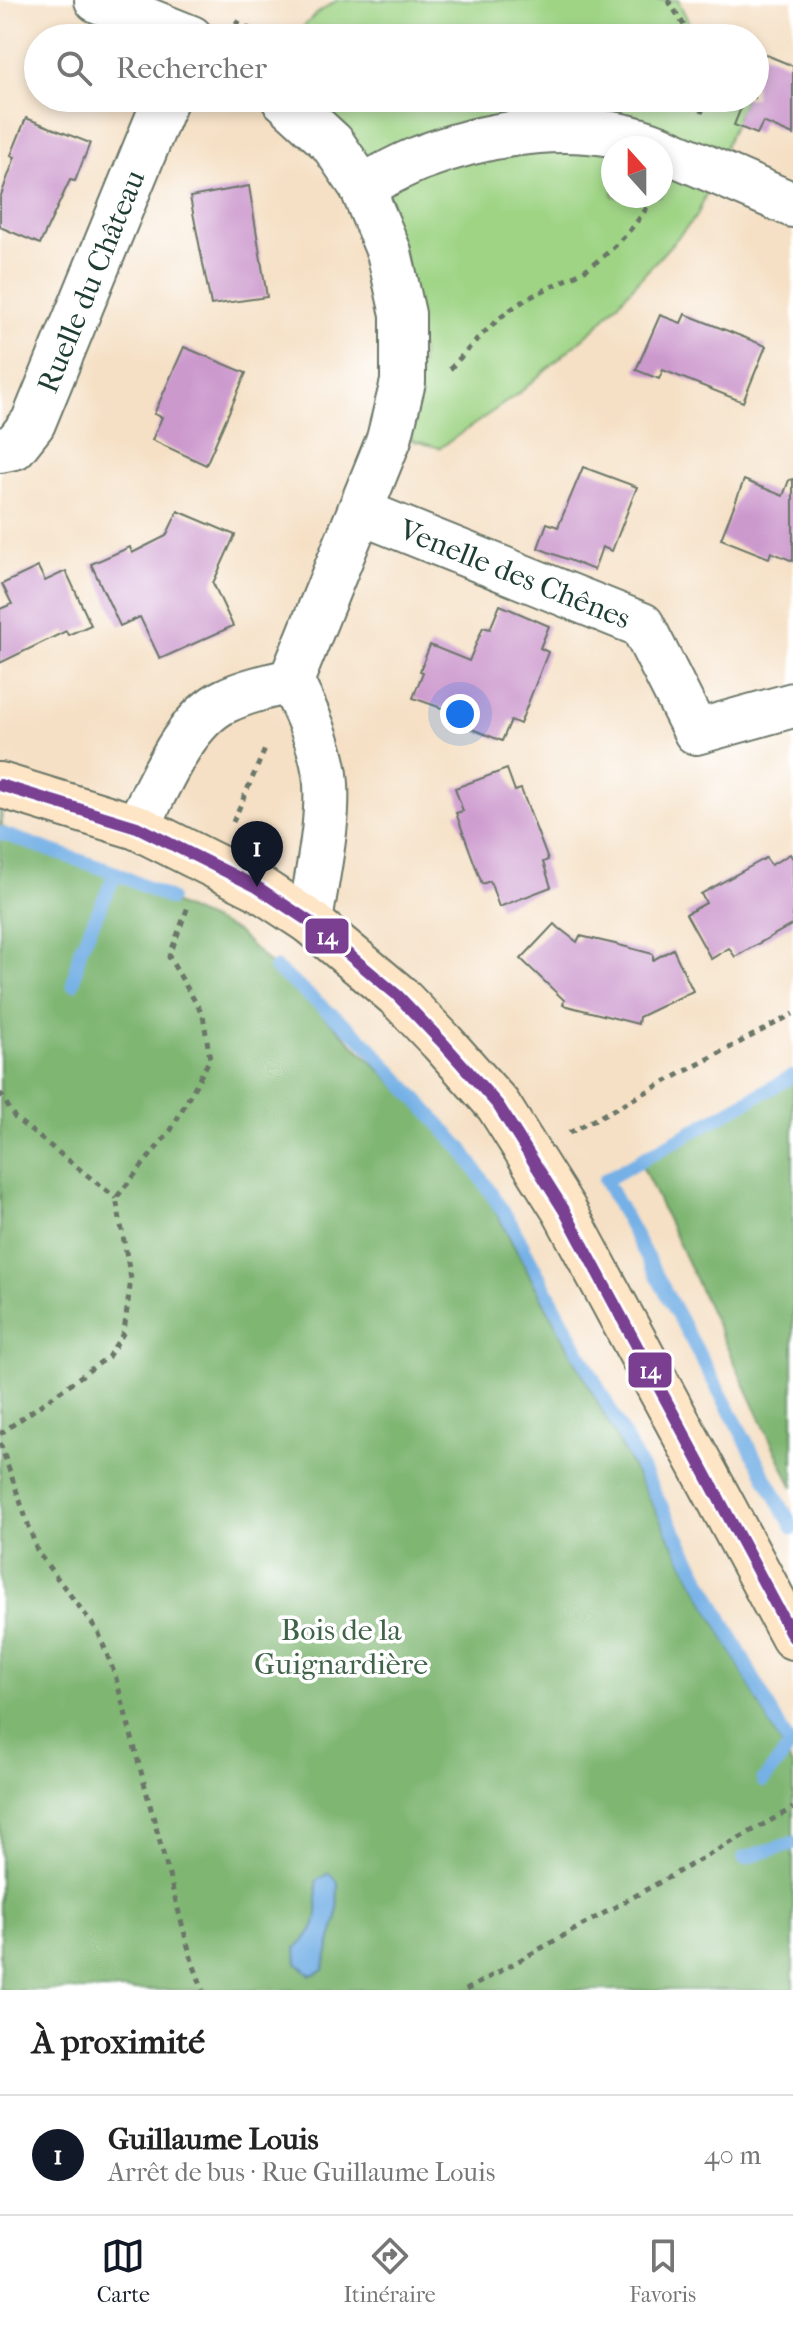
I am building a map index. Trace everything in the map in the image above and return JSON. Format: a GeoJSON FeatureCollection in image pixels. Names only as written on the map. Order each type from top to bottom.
{"type":"FeatureCollection","features":[{"type":"Feature","properties":{"kind":"street"},"geometry":{"type":"LineString","coordinates":[[97,0],[156,24]]}},
{"type":"Feature","properties":{"kind":"street","name":"Ruelle du Château"},"geometry":{"type":"LineString","coordinates":[[0,450],[14,447],[33,423],[160,112]]}},
{"type":"Feature","properties":{"kind":"street"},"geometry":{"type":"LineString","coordinates":[[137,827],[185,738],[201,718],[222,702],[272,686],[361,512],[389,439],[403,382],[403,314],[389,252],[362,187],[332,143],[298,112]]}},
{"type":"Feature","properties":{"kind":"street"},"geometry":{"type":"LineString","coordinates":[[362,187],[427,156],[515,132],[575,131],[615,136]]}},
{"type":"Feature","properties":{"kind":"street"},"geometry":{"type":"LineString","coordinates":[[673,153],[793,205]]}},
{"type":"Feature","properties":{"kind":"street","name":"Venelle des Chênes"},"geometry":{"type":"LineString","coordinates":[[361,512],[642,625],[696,732],[793,705]]}},
{"type":"Feature","properties":{"kind":"street"},"geometry":{"type":"LineString","coordinates":[[272,686],[309,717],[325,776],[326,804],[310,922]]}},
{"type":"Feature","properties":{"kind":"street"},"geometry":{"type":"LineString","coordinates":[[0,785],[137,827],[257,887],[310,922],[397,995],[433,1032],[498,1105],[564,1210],[793,1637]]}},
{"type":"Feature","properties":{"kind":"path"},"geometry":{"type":"LineString","coordinates":[[668,0],[683,24]]}},
{"type":"Feature","properties":{"kind":"path"},"geometry":{"type":"LineString","coordinates":[[441,379],[499,318],[587,268],[610,250],[648,208]]}},
{"type":"Feature","properties":{"kind":"path"},"geometry":{"type":"LineString","coordinates":[[116,1198],[171,1130],[210,1059],[203,1015],[169,957],[192,896],[213,864],[267,750],[272,686]]}},
{"type":"Feature","properties":{"kind":"path"},"geometry":{"type":"LineString","coordinates":[[529,1154],[793,1014]]}},
{"type":"Feature","properties":{"kind":"path"},"geometry":{"type":"LineString","coordinates":[[0,1093],[15,1118],[116,1198],[131,1279],[124,1332],[108,1357],[0,1434]]}},
{"type":"Feature","properties":{"kind":"path"},"geometry":{"type":"LineString","coordinates":[[0,1443],[38,1553],[98,1631],[115,1675],[187,1946],[203,1990]]}},
{"type":"Feature","properties":{"kind":"path"},"geometry":{"type":"LineString","coordinates":[[466,1990],[793,1808]]}},
{"type":"Feature","properties":{"kind":"green space"},"geometry":{"type":"Polygon","coordinates":[[[337,0],[678,0],[690,24],[306,24],[337,0]]]}},
{"type":"Feature","properties":{"kind":"green space"},"geometry":{"type":"Polygon","coordinates":[[[301,112],[739,112],[697,216],[597,326],[519,393],[440,448],[411,440],[422,350],[301,112]]]}},
{"type":"Feature","properties":{"kind":"green space","name":"Bois de la Guignardière"},"geometry":{"type":"Polygon","coordinates":[[[0,791],[2,827],[236,931],[462,1149],[793,1767],[793,1990],[0,1990],[0,791]]]}},
{"type":"Feature","properties":{"kind":"green space"},"geometry":{"type":"Polygon","coordinates":[[[793,1073],[793,1488],[638,1157],[793,1073]]]}},
{"type":"Feature","properties":{"kind":"water"},"geometry":{"type":"Polygon","coordinates":[[[329,1873],[338,1883],[337,1918],[323,1970],[311,1975],[297,1963],[296,1948],[314,1925],[316,1881],[329,1873]]]}},
{"type":"Feature","properties":{"kind":"building"},"geometry":{"type":"Polygon","coordinates":[[[769,56],[793,66],[793,135],[763,122],[757,134],[734,125],[739,112],[769,112],[769,56]]]}},
{"type":"Feature","properties":{"kind":"building"},"geometry":{"type":"Polygon","coordinates":[[[26,118],[90,143],[75,181],[70,180],[40,244],[0,227],[0,198],[15,157],[11,155],[26,118]]]}},
{"type":"Feature","properties":{"kind":"building"},"geometry":{"type":"Polygon","coordinates":[[[249,186],[267,297],[211,305],[190,197],[249,186]]]}},
{"type":"Feature","properties":{"kind":"building"},"geometry":{"type":"Polygon","coordinates":[[[685,314],[766,346],[743,402],[663,370],[659,379],[636,370],[660,315],[681,323],[685,314]]]}},
{"type":"Feature","properties":{"kind":"building"},"geometry":{"type":"Polygon","coordinates":[[[184,347],[246,373],[206,465],[152,440],[162,417],[154,414],[184,347]]]}},
{"type":"Feature","properties":{"kind":"building"},"geometry":{"type":"Polygon","coordinates":[[[583,467],[637,487],[612,551],[602,547],[594,570],[538,548],[547,523],[558,527],[583,467]]]}},
{"type":"Feature","properties":{"kind":"building"},"geometry":{"type":"Polygon","coordinates":[[[793,479],[793,561],[771,552],[769,558],[721,539],[744,480],[783,496],[789,480],[793,479]]]}},
{"type":"Feature","properties":{"kind":"building"},"geometry":{"type":"Polygon","coordinates":[[[178,511],[235,535],[213,583],[233,626],[160,659],[140,617],[120,626],[91,564],[130,547],[132,553],[166,536],[178,511]]]}},
{"type":"Feature","properties":{"kind":"building"},"geometry":{"type":"Polygon","coordinates":[[[38,567],[45,581],[66,571],[91,625],[68,635],[66,631],[0,663],[0,609],[12,604],[2,584],[38,567]]]}},
{"type":"Feature","properties":{"kind":"building"},"geometry":{"type":"Polygon","coordinates":[[[500,605],[549,626],[540,648],[548,652],[520,724],[511,720],[502,741],[454,722],[463,700],[455,698],[450,711],[413,698],[430,645],[469,661],[483,627],[490,629],[500,605]]]}},
{"type":"Feature","properties":{"kind":"building"},"geometry":{"type":"Polygon","coordinates":[[[507,769],[515,791],[521,789],[548,860],[543,862],[551,887],[499,907],[490,881],[482,884],[456,813],[463,811],[455,788],[507,769]]]}},
{"type":"Feature","properties":{"kind":"building"},"geometry":{"type":"Polygon","coordinates":[[[790,854],[793,859],[793,924],[735,957],[729,948],[711,959],[686,914],[706,903],[701,894],[766,858],[771,865],[790,854]]]}},
{"type":"Feature","properties":{"kind":"building"},"geometry":{"type":"Polygon","coordinates":[[[554,924],[577,942],[580,936],[615,944],[653,954],[653,960],[673,949],[693,991],[639,1017],[638,1024],[563,1005],[564,1000],[521,959],[554,924]]]}},
{"type":"Feature","properties":{"kind":"waterway"},"geometry":{"type":"LineString","coordinates":[[0,833],[116,873],[170,899]]}},
{"type":"Feature","properties":{"kind":"waterway"},"geometry":{"type":"LineString","coordinates":[[73,984],[80,950],[116,873]]}},
{"type":"Feature","properties":{"kind":"waterway"},"geometry":{"type":"LineString","coordinates":[[275,968],[362,1039],[462,1149],[510,1222],[790,1747],[763,1781]]}},
{"type":"Feature","properties":{"kind":"waterway"},"geometry":{"type":"LineString","coordinates":[[793,1076],[605,1180],[793,1528]]}},
{"type":"Feature","properties":{"kind":"waterway"},"geometry":{"type":"LineString","coordinates":[[744,1858],[793,1843]]}},
{"type":"Feature","properties":{"kind":"transit line","name":"14"},"geometry":{"type":"LineString","coordinates":[[0,785],[137,827],[257,887],[310,922],[397,995],[442,1042],[498,1105],[564,1210],[793,1637]]}},
{"type":"Feature","properties":{"kind":"place","name":"Guillaume Louis"},"geometry":{"type":"Point","coordinates":[257,887]}}]}
